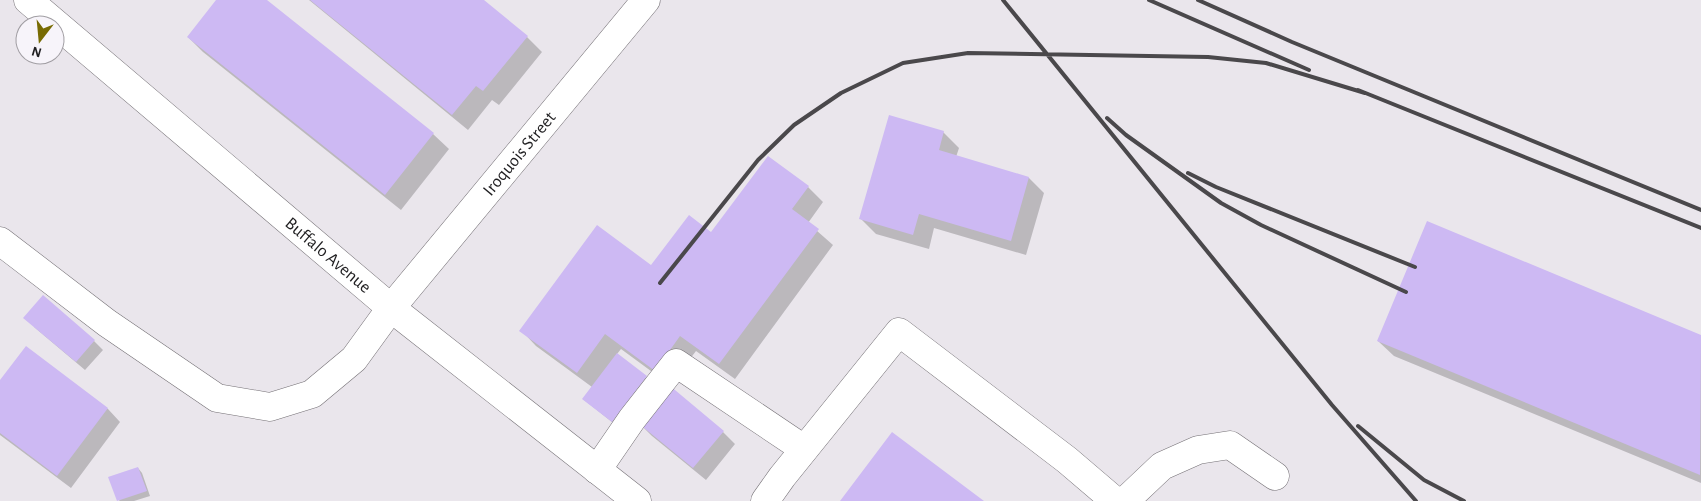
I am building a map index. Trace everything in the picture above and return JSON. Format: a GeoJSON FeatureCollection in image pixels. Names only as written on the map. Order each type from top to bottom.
{"type":"FeatureCollection","features":[{"type":"Feature","properties":{"kind":"main road","name":"Buffalo Avenue"},"geometry":{"type":"LineString","coordinates":[[28,0],[391,308],[636,501]]}},
{"type":"Feature","properties":{"kind":"main road","name":"Iroquois Street"},"geometry":{"type":"LineString","coordinates":[[0,241],[107,323],[217,398],[270,408],[312,394],[354,359],[391,308],[646,0]]}},
{"type":"Feature","properties":{"kind":"main road"},"geometry":{"type":"LineString","coordinates":[[765,501],[804,449],[899,332],[1067,460],[1115,501]]}},
{"type":"Feature","properties":{"kind":"main road"},"geometry":{"type":"LineString","coordinates":[[597,470],[632,419],[676,363],[804,449]]}},
{"type":"Feature","properties":{"kind":"main road"},"geometry":{"type":"LineString","coordinates":[[1125,501],[1162,466],[1198,450],[1230,445],[1275,476]]}},
{"type":"Feature","properties":{"kind":"building"},"geometry":{"type":"Polygon","coordinates":[[[216,0],[267,0],[434,133],[385,195],[187,37],[216,0]]]}},
{"type":"Feature","properties":{"kind":"building"},"geometry":{"type":"Polygon","coordinates":[[[310,0],[484,0],[528,36],[483,91],[476,86],[452,115],[310,0]]]}},
{"type":"Feature","properties":{"kind":"building"},"geometry":{"type":"Polygon","coordinates":[[[889,115],[944,131],[939,150],[1029,177],[1011,241],[919,214],[913,235],[859,219],[889,115]]]}},
{"type":"Feature","properties":{"kind":"building"},"geometry":{"type":"Polygon","coordinates":[[[768,156],[809,186],[792,209],[819,229],[719,364],[680,336],[655,371],[605,334],[577,373],[519,331],[597,225],[651,265],[689,215],[711,232],[768,156]]]}},
{"type":"Feature","properties":{"kind":"building"},"geometry":{"type":"Polygon","coordinates":[[[1427,221],[1701,335],[1700,475],[1377,341],[1427,221]]]}},
{"type":"Feature","properties":{"kind":"building"},"geometry":{"type":"Polygon","coordinates":[[[43,295],[95,340],[76,362],[23,318],[43,295]]]}},
{"type":"Feature","properties":{"kind":"building"},"geometry":{"type":"Polygon","coordinates":[[[26,346],[108,408],[57,476],[0,433],[0,380],[26,346]]]}},
{"type":"Feature","properties":{"kind":"building"},"geometry":{"type":"Polygon","coordinates":[[[617,353],[647,376],[612,422],[582,399],[617,353]]]}},
{"type":"Feature","properties":{"kind":"building"},"geometry":{"type":"Polygon","coordinates":[[[669,385],[724,431],[693,468],[638,423],[669,385]]]}},
{"type":"Feature","properties":{"kind":"building"},"geometry":{"type":"Polygon","coordinates":[[[892,432],[984,501],[840,501],[892,432]]]}},
{"type":"Feature","properties":{"kind":"building"},"geometry":{"type":"Polygon","coordinates":[[[138,467],[147,491],[117,501],[108,477],[138,467]]]}},
{"type":"Feature","properties":{"kind":"railway"},"geometry":{"type":"LineString","coordinates":[[1003,0],[1332,405],[1416,501]]}},
{"type":"Feature","properties":{"kind":"railway"},"geometry":{"type":"LineString","coordinates":[[1149,0],[1309,70]]}},
{"type":"Feature","properties":{"kind":"railway"},"geometry":{"type":"LineString","coordinates":[[1198,0],[1292,42],[1701,210]]}},
{"type":"Feature","properties":{"kind":"railway"},"geometry":{"type":"LineString","coordinates":[[660,283],[758,160],[794,125],[841,93],[903,63],[968,53],[1208,57],[1266,63],[1365,93]]}},
{"type":"Feature","properties":{"kind":"railway"},"geometry":{"type":"LineString","coordinates":[[1358,90],[1701,228]]}},
{"type":"Feature","properties":{"kind":"railway"},"geometry":{"type":"LineString","coordinates":[[1107,118],[1126,135],[1221,203],[1261,225],[1406,292]]}},
{"type":"Feature","properties":{"kind":"railway"},"geometry":{"type":"LineString","coordinates":[[1188,173],[1216,187],[1415,267]]}},
{"type":"Feature","properties":{"kind":"railway"},"geometry":{"type":"LineString","coordinates":[[1358,426],[1424,480],[1464,501]]}}]}
